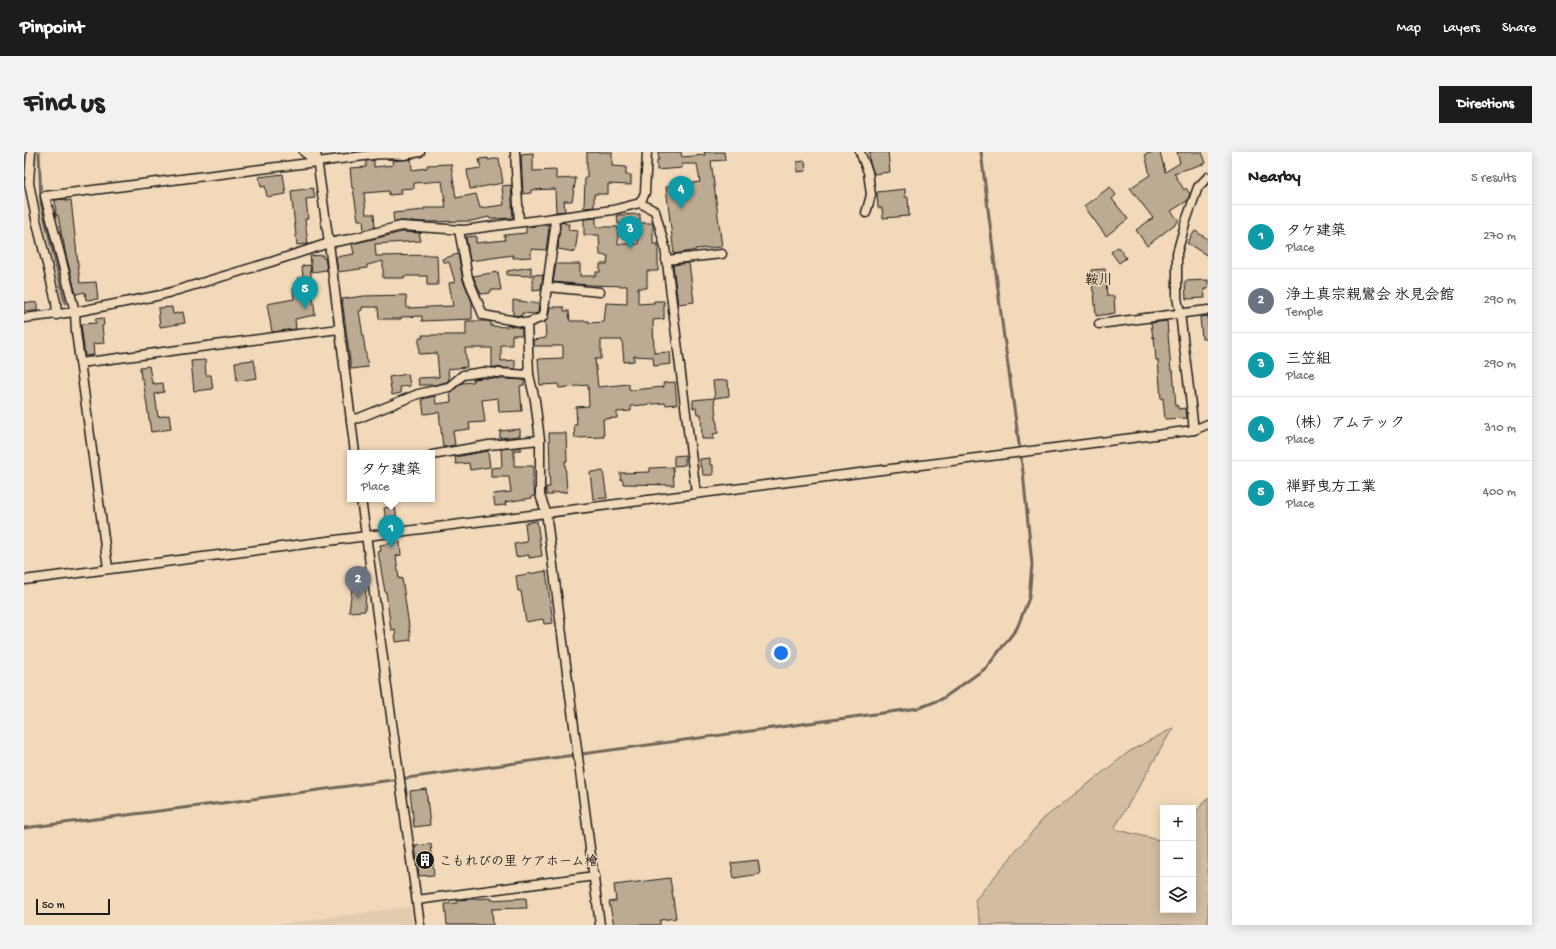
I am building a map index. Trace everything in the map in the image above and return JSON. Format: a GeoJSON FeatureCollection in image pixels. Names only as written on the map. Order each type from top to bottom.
{"type":"FeatureCollection","features":[{"type":"Feature","properties":{"kind":"street"},"geometry":{"type":"LineString","coordinates":[[31,152],[29,183],[56,302],[57,315]]}},
{"type":"Feature","properties":{"kind":"street"},"geometry":{"type":"LineString","coordinates":[[304,152],[317,162]]}},
{"type":"Feature","properties":{"kind":"street"},"geometry":{"type":"LineString","coordinates":[[316,152],[355,450]]}},
{"type":"Feature","properties":{"kind":"street"},"geometry":{"type":"LineString","coordinates":[[108,568],[74,312],[45,196],[380,154],[404,155],[420,152]]}},
{"type":"Feature","properties":{"kind":"street"},"geometry":{"type":"LineString","coordinates":[[515,152],[519,222]]}},
{"type":"Feature","properties":{"kind":"street"},"geometry":{"type":"LineString","coordinates":[[640,203],[645,193],[646,152]]}},
{"type":"Feature","properties":{"kind":"street"},"geometry":{"type":"LineString","coordinates":[[860,152],[868,172],[871,195],[866,213]]}},
{"type":"Feature","properties":{"kind":"street"},"geometry":{"type":"LineString","coordinates":[[1194,430],[1177,298],[1177,253],[1198,187],[1208,176]]}},
{"type":"Feature","properties":{"kind":"street"},"geometry":{"type":"LineString","coordinates":[[24,318],[57,315],[161,294],[271,262],[329,243],[400,226],[459,230],[613,210],[640,203],[655,211],[665,247],[696,493]]}},
{"type":"Feature","properties":{"kind":"street"},"geometry":{"type":"LineString","coordinates":[[459,230],[468,278],[483,315],[527,322],[543,317],[556,228],[554,218]]}},
{"type":"Feature","properties":{"kind":"street"},"geometry":{"type":"LineString","coordinates":[[666,260],[722,254]]}},
{"type":"Feature","properties":{"kind":"street"},"geometry":{"type":"LineString","coordinates":[[547,287],[600,292]]}},
{"type":"Feature","properties":{"kind":"street"},"geometry":{"type":"LineString","coordinates":[[1099,324],[1208,310]]}},
{"type":"Feature","properties":{"kind":"street"},"geometry":{"type":"LineString","coordinates":[[527,322],[529,375],[536,400],[540,440],[540,495],[546,512],[595,876],[600,925]]}},
{"type":"Feature","properties":{"kind":"street"},"geometry":{"type":"LineString","coordinates":[[80,363],[340,329]]}},
{"type":"Feature","properties":{"kind":"street"},"geometry":{"type":"LineString","coordinates":[[351,419],[359,418],[418,394],[449,387],[463,375],[483,372],[529,375]]}},
{"type":"Feature","properties":{"kind":"street"},"geometry":{"type":"LineString","coordinates":[[24,580],[108,568],[1194,430],[1208,424]]}},
{"type":"Feature","properties":{"kind":"street"},"geometry":{"type":"LineString","coordinates":[[435,454],[489,444],[540,440]]}},
{"type":"Feature","properties":{"kind":"street"},"geometry":{"type":"LineString","coordinates":[[361,502],[420,925]]}},
{"type":"Feature","properties":{"kind":"street"},"geometry":{"type":"LineString","coordinates":[[417,900],[595,876]]}},
{"type":"Feature","properties":{"kind":"shaded area"},"geometry":{"type":"Polygon","coordinates":[[[1173,728],[1114,829],[1160,840],[1160,913],[1196,913],[1196,812],[1208,797],[1208,925],[981,925],[975,900],[1043,819],[1130,751],[1173,728]]]}},
{"type":"Feature","properties":{"kind":"shaded area"},"geometry":{"type":"Polygon","coordinates":[[[407,907],[411,908],[413,925],[273,925],[407,907]]]}},
{"type":"Feature","properties":{"kind":"building"},"geometry":{"type":"Polygon","coordinates":[[[587,152],[612,152],[612,166],[626,167],[626,175],[631,175],[631,185],[608,184],[608,194],[594,194],[594,207],[584,208],[585,178],[587,178],[587,152]]]}},
{"type":"Feature","properties":{"kind":"building"},"geometry":{"type":"Polygon","coordinates":[[[658,152],[681,152],[682,157],[705,155],[704,152],[724,152],[725,160],[711,161],[722,247],[695,249],[696,250],[674,254],[666,187],[700,182],[697,164],[682,164],[682,168],[657,170],[657,160],[659,160],[658,152]]]}},
{"type":"Feature","properties":{"kind":"building"},"geometry":{"type":"Polygon","coordinates":[[[869,152],[888,152],[890,172],[874,174],[870,163],[869,152]]]}},
{"type":"Feature","properties":{"kind":"building"},"geometry":{"type":"Polygon","coordinates":[[[1160,152],[1165,172],[1180,163],[1177,152],[1202,152],[1206,163],[1174,173],[1184,190],[1186,188],[1190,194],[1187,201],[1171,211],[1179,221],[1147,246],[1136,230],[1153,218],[1130,188],[1150,175],[1145,154],[1160,152]]]}},
{"type":"Feature","properties":{"kind":"building"},"geometry":{"type":"Polygon","coordinates":[[[533,153],[533,171],[556,170],[556,179],[576,178],[572,201],[564,201],[565,211],[556,212],[555,189],[531,190],[531,193],[523,194],[521,154],[533,153]]]}},
{"type":"Feature","properties":{"kind":"building"},"geometry":{"type":"Polygon","coordinates":[[[488,158],[488,160],[499,158],[503,183],[470,189],[467,170],[481,168],[479,159],[488,158]]]}},
{"type":"Feature","properties":{"kind":"building"},"geometry":{"type":"Polygon","coordinates":[[[411,159],[412,170],[427,168],[427,165],[451,164],[456,198],[476,194],[480,208],[504,205],[502,186],[511,185],[513,218],[490,219],[489,217],[471,221],[394,222],[393,213],[424,210],[424,208],[446,208],[442,181],[414,183],[414,188],[400,189],[401,194],[389,195],[389,191],[364,193],[366,214],[374,214],[375,227],[364,230],[363,220],[358,220],[350,168],[366,167],[366,161],[374,160],[374,167],[393,165],[392,161],[411,159]]]}},
{"type":"Feature","properties":{"kind":"building"},"geometry":{"type":"Polygon","coordinates":[[[805,161],[806,171],[797,172],[797,162],[805,161]]]}},
{"type":"Feature","properties":{"kind":"building"},"geometry":{"type":"Polygon","coordinates":[[[283,174],[286,194],[267,197],[265,186],[261,187],[259,177],[283,174]]]}},
{"type":"Feature","properties":{"kind":"building"},"geometry":{"type":"Polygon","coordinates":[[[1110,187],[1116,195],[1112,199],[1128,219],[1106,236],[1084,206],[1110,187]]]}},
{"type":"Feature","properties":{"kind":"building"},"geometry":{"type":"Polygon","coordinates":[[[313,188],[315,198],[306,199],[308,219],[305,219],[308,244],[297,245],[291,191],[313,188]]]}},
{"type":"Feature","properties":{"kind":"building"},"geometry":{"type":"Polygon","coordinates":[[[905,189],[905,197],[908,197],[909,216],[883,218],[882,208],[878,208],[877,192],[905,189]]]}},
{"type":"Feature","properties":{"kind":"building"},"geometry":{"type":"Polygon","coordinates":[[[66,199],[66,201],[71,200],[80,283],[96,282],[98,299],[86,300],[85,292],[76,294],[62,238],[58,215],[56,216],[55,200],[66,199]]]}},
{"type":"Feature","properties":{"kind":"building"},"geometry":{"type":"Polygon","coordinates":[[[640,214],[640,223],[653,223],[653,244],[658,244],[658,271],[647,271],[647,288],[638,288],[638,304],[664,301],[664,319],[653,320],[654,353],[670,352],[671,364],[654,366],[653,357],[634,356],[634,361],[624,362],[622,340],[601,340],[601,359],[595,359],[598,387],[629,384],[629,389],[632,390],[664,387],[663,383],[675,382],[677,404],[666,405],[665,403],[631,406],[631,411],[617,412],[617,418],[603,419],[604,437],[575,438],[574,425],[577,425],[576,407],[589,406],[588,385],[559,388],[558,384],[540,385],[538,359],[563,358],[563,346],[533,346],[533,340],[546,338],[545,322],[548,318],[550,307],[564,307],[564,311],[569,311],[570,321],[589,321],[589,323],[604,322],[606,303],[627,304],[627,286],[553,282],[556,264],[580,264],[580,276],[596,276],[596,272],[600,272],[600,264],[607,264],[608,256],[600,255],[599,235],[584,235],[584,219],[596,218],[596,227],[618,227],[618,244],[638,244],[639,224],[618,224],[617,215],[640,214]]]}},
{"type":"Feature","properties":{"kind":"building"},"geometry":{"type":"Polygon","coordinates":[[[565,222],[565,224],[569,224],[568,230],[578,231],[575,252],[558,249],[560,223],[565,222]]]}},
{"type":"Feature","properties":{"kind":"building"},"geometry":{"type":"Polygon","coordinates":[[[549,225],[546,250],[531,249],[531,257],[513,258],[513,255],[470,261],[466,237],[476,236],[476,243],[505,240],[504,235],[526,233],[526,227],[549,225]]]}},
{"type":"Feature","properties":{"kind":"building"},"geometry":{"type":"Polygon","coordinates":[[[1195,231],[1208,239],[1208,256],[1187,243],[1195,231]]]}},
{"type":"Feature","properties":{"kind":"building"},"geometry":{"type":"Polygon","coordinates":[[[402,232],[422,233],[419,233],[421,241],[375,244],[376,256],[437,255],[438,285],[427,285],[427,276],[383,278],[383,261],[367,265],[367,268],[338,272],[336,257],[354,254],[352,244],[402,232]]]}},
{"type":"Feature","properties":{"kind":"building"},"geometry":{"type":"Polygon","coordinates":[[[1118,247],[1126,258],[1119,263],[1111,252],[1118,247]]]}},
{"type":"Feature","properties":{"kind":"building"},"geometry":{"type":"Polygon","coordinates":[[[458,254],[463,280],[472,302],[472,319],[422,321],[422,316],[401,317],[401,319],[379,319],[378,307],[362,307],[362,310],[359,311],[368,367],[351,369],[342,299],[364,296],[406,295],[407,308],[453,306],[449,283],[455,282],[449,262],[443,262],[442,259],[458,254]]]}},
{"type":"Feature","properties":{"kind":"building"},"geometry":{"type":"Polygon","coordinates":[[[323,255],[327,270],[312,272],[310,256],[323,255]]]}},
{"type":"Feature","properties":{"kind":"building"},"geometry":{"type":"Polygon","coordinates":[[[689,263],[694,302],[678,304],[673,265],[689,263]]]}},
{"type":"Feature","properties":{"kind":"building"},"geometry":{"type":"Polygon","coordinates":[[[310,265],[315,315],[295,319],[296,329],[272,332],[267,304],[294,299],[293,289],[299,288],[298,278],[303,278],[302,266],[310,265]]]}},
{"type":"Feature","properties":{"kind":"building"},"geometry":{"type":"Polygon","coordinates":[[[531,267],[531,276],[507,275],[507,271],[531,267]]]}},
{"type":"Feature","properties":{"kind":"building"},"geometry":{"type":"Polygon","coordinates":[[[1105,269],[1107,296],[1114,296],[1115,313],[1096,316],[1091,270],[1105,269]]]}},
{"type":"Feature","properties":{"kind":"building"},"geometry":{"type":"Polygon","coordinates":[[[498,272],[501,290],[491,290],[490,293],[481,294],[473,276],[498,272]]]}},
{"type":"Feature","properties":{"kind":"building"},"geometry":{"type":"Polygon","coordinates":[[[533,274],[543,275],[541,289],[533,290],[533,274]]]}},
{"type":"Feature","properties":{"kind":"building"},"geometry":{"type":"Polygon","coordinates":[[[1208,280],[1208,289],[1204,289],[1205,298],[1186,299],[1185,281],[1208,280]]]}},
{"type":"Feature","properties":{"kind":"building"},"geometry":{"type":"Polygon","coordinates":[[[513,300],[539,304],[538,313],[522,313],[522,316],[513,315],[513,300]]]}},
{"type":"Feature","properties":{"kind":"building"},"geometry":{"type":"Polygon","coordinates":[[[24,302],[37,303],[37,311],[24,311],[24,302]]]}},
{"type":"Feature","properties":{"kind":"building"},"geometry":{"type":"Polygon","coordinates":[[[172,307],[173,314],[183,312],[185,323],[160,327],[158,308],[172,307]]]}},
{"type":"Feature","properties":{"kind":"building"},"geometry":{"type":"Polygon","coordinates":[[[1208,316],[1208,339],[1202,339],[1200,317],[1208,316]]]}},
{"type":"Feature","properties":{"kind":"building"},"geometry":{"type":"Polygon","coordinates":[[[103,318],[104,325],[102,326],[104,343],[93,344],[94,355],[85,356],[81,324],[96,323],[95,319],[103,318]]]}},
{"type":"Feature","properties":{"kind":"building"},"geometry":{"type":"Polygon","coordinates":[[[466,321],[487,321],[491,322],[491,326],[507,327],[507,325],[522,328],[522,335],[512,335],[512,345],[501,345],[501,361],[515,360],[515,369],[492,367],[492,348],[465,348],[467,367],[448,369],[449,380],[446,382],[434,385],[419,385],[418,378],[439,377],[437,353],[419,354],[419,338],[423,338],[422,335],[466,335],[466,321]]]}},
{"type":"Feature","properties":{"kind":"building"},"geometry":{"type":"Polygon","coordinates":[[[1167,321],[1171,371],[1173,371],[1176,406],[1178,406],[1178,409],[1186,408],[1187,418],[1165,419],[1163,398],[1161,399],[1158,360],[1156,360],[1151,323],[1167,321]]]}},
{"type":"Feature","properties":{"kind":"building"},"geometry":{"type":"Polygon","coordinates":[[[205,360],[206,375],[211,375],[213,389],[194,391],[191,361],[205,360]]]}},
{"type":"Feature","properties":{"kind":"building"},"geometry":{"type":"Polygon","coordinates":[[[254,360],[257,378],[237,381],[235,362],[254,360]]]}},
{"type":"Feature","properties":{"kind":"building"},"geometry":{"type":"Polygon","coordinates":[[[149,366],[152,383],[163,383],[164,392],[155,394],[158,417],[169,415],[171,429],[151,432],[140,367],[149,366]]]}},
{"type":"Feature","properties":{"kind":"building"},"geometry":{"type":"Polygon","coordinates":[[[408,374],[410,386],[400,387],[401,393],[392,395],[389,377],[408,374]]]}},
{"type":"Feature","properties":{"kind":"building"},"geometry":{"type":"Polygon","coordinates":[[[473,379],[524,380],[524,385],[520,386],[522,411],[499,412],[498,398],[482,400],[485,422],[469,423],[470,429],[453,431],[455,445],[443,447],[439,412],[424,414],[422,399],[435,396],[436,404],[451,402],[450,392],[462,383],[473,382],[473,379]]]}},
{"type":"Feature","properties":{"kind":"building"},"geometry":{"type":"Polygon","coordinates":[[[728,380],[729,396],[715,398],[713,381],[728,380]]]}},
{"type":"Feature","properties":{"kind":"building"},"geometry":{"type":"Polygon","coordinates":[[[714,398],[718,433],[713,434],[714,439],[702,439],[701,414],[697,414],[696,408],[693,408],[693,400],[714,398]]]}},
{"type":"Feature","properties":{"kind":"building"},"geometry":{"type":"Polygon","coordinates":[[[520,429],[520,436],[500,438],[500,431],[520,429]]]}},
{"type":"Feature","properties":{"kind":"building"},"geometry":{"type":"Polygon","coordinates":[[[549,433],[566,433],[567,461],[565,461],[567,492],[552,493],[553,495],[546,495],[546,487],[550,487],[549,433]]]}},
{"type":"Feature","properties":{"kind":"building"},"geometry":{"type":"Polygon","coordinates":[[[521,447],[521,450],[514,450],[514,466],[533,466],[533,488],[535,496],[532,496],[532,498],[505,502],[506,505],[495,506],[493,494],[511,492],[509,477],[491,477],[491,468],[502,467],[501,449],[521,447]]]}},
{"type":"Feature","properties":{"kind":"building"},"geometry":{"type":"Polygon","coordinates":[[[488,451],[490,467],[470,470],[469,463],[456,464],[455,457],[488,451]]]}},
{"type":"Feature","properties":{"kind":"building"},"geometry":{"type":"Polygon","coordinates":[[[685,455],[685,465],[674,466],[674,456],[685,455]]]}},
{"type":"Feature","properties":{"kind":"building"},"geometry":{"type":"Polygon","coordinates":[[[710,458],[710,465],[713,465],[713,475],[703,475],[702,467],[700,467],[700,459],[710,458]]]}},
{"type":"Feature","properties":{"kind":"building"},"geometry":{"type":"Polygon","coordinates":[[[673,467],[674,485],[623,484],[623,480],[621,480],[620,473],[650,472],[650,468],[673,467]]]}},
{"type":"Feature","properties":{"kind":"building"},"geometry":{"type":"Polygon","coordinates":[[[603,471],[607,498],[593,499],[590,472],[603,471]]]}},
{"type":"Feature","properties":{"kind":"building"},"geometry":{"type":"Polygon","coordinates":[[[395,507],[397,519],[386,521],[384,508],[395,507]]]}},
{"type":"Feature","properties":{"kind":"building"},"geometry":{"type":"Polygon","coordinates":[[[537,521],[542,556],[529,558],[529,555],[516,557],[514,544],[527,542],[525,523],[537,521]]]}},
{"type":"Feature","properties":{"kind":"building"},"geometry":{"type":"Polygon","coordinates":[[[400,542],[401,555],[396,556],[399,579],[402,578],[411,640],[396,642],[395,629],[391,630],[386,592],[378,552],[381,551],[380,545],[400,542]]]}},
{"type":"Feature","properties":{"kind":"building"},"geometry":{"type":"Polygon","coordinates":[[[546,571],[553,623],[544,624],[543,619],[526,622],[521,591],[518,591],[516,576],[546,571]]]}},
{"type":"Feature","properties":{"kind":"building"},"geometry":{"type":"Polygon","coordinates":[[[366,587],[365,611],[349,612],[352,588],[366,587]]]}},
{"type":"Feature","properties":{"kind":"building"},"geometry":{"type":"Polygon","coordinates":[[[426,789],[430,825],[414,827],[410,791],[426,789]]]}},
{"type":"Feature","properties":{"kind":"building","name":"こもれびの里 ケアホーム檜"},"geometry":{"type":"Polygon","coordinates":[[[431,844],[434,875],[419,876],[415,846],[431,844]]]}},
{"type":"Feature","properties":{"kind":"building"},"geometry":{"type":"Polygon","coordinates":[[[758,860],[760,874],[734,878],[731,863],[758,860]]]}},
{"type":"Feature","properties":{"kind":"building"},"geometry":{"type":"Polygon","coordinates":[[[670,878],[676,918],[660,920],[660,925],[614,925],[609,902],[616,901],[614,885],[670,878]]]}},
{"type":"Feature","properties":{"kind":"building"},"geometry":{"type":"Polygon","coordinates":[[[491,898],[491,900],[526,898],[527,908],[492,909],[493,925],[447,925],[445,904],[457,903],[457,900],[491,898]]]}},
{"type":"Feature","properties":{"kind":"waterway"},"geometry":{"type":"LineString","coordinates":[[39,152],[41,203],[65,303]]}},
{"type":"Feature","properties":{"kind":"waterway"},"geometry":{"type":"LineString","coordinates":[[24,828],[238,801],[919,708],[942,699],[986,668],[1017,628],[1029,598],[1032,564],[1023,472],[1003,330],[981,152]]}},
{"type":"Feature","properties":{"kind":"place","name":"（株）アムテック"},"geometry":{"type":"Point","coordinates":[681,209]}},
{"type":"Feature","properties":{"kind":"place","name":"三笠組"},"geometry":{"type":"Point","coordinates":[630,249]}},
{"type":"Feature","properties":{"kind":"place","name":"禅野曳方工業"},"geometry":{"type":"Point","coordinates":[305,309]}},
{"type":"Feature","properties":{"kind":"place","name":"タケ建築"},"geometry":{"type":"Point","coordinates":[391,548]}},
{"type":"Feature","properties":{"kind":"place","name":"浄土真宗親鸞会 氷見会館"},"geometry":{"type":"Point","coordinates":[358,599]}},
{"type":"Feature","properties":{"kind":"place","name":"こもれびの里 ケアホーム檜"},"geometry":{"type":"Point","coordinates":[425,860]}},
{"type":"Feature","properties":{"kind":"district","name":"鞍川"},"geometry":{"type":"Point","coordinates":[1099,279]}}]}
